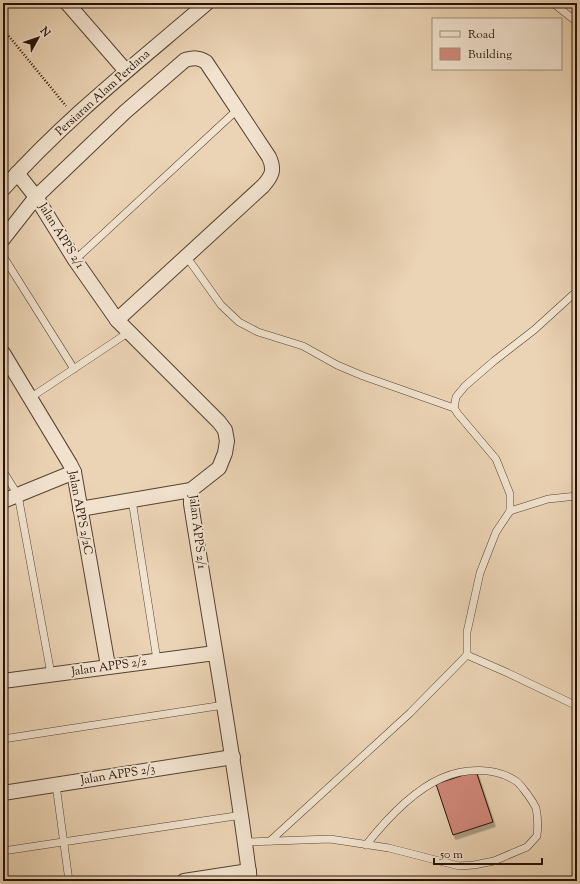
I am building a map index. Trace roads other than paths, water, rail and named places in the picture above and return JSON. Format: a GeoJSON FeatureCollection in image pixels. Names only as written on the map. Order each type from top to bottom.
{"type":"FeatureCollection","features":[{"type":"Feature","properties":{"kind":"street"},"geometry":{"type":"LineString","coordinates":[[67,3],[126,71]]}},
{"type":"Feature","properties":{"kind":"street","name":"Persiaran Alam Perdana"},"geometry":{"type":"LineString","coordinates":[[3,189],[17,173],[75,117],[126,71],[207,3]]}},
{"type":"Feature","properties":{"kind":"street"},"geometry":{"type":"LineString","coordinates":[[3,238],[36,197],[124,112],[185,60],[200,58],[206,62],[269,157],[273,171],[271,177],[117,320]]}},
{"type":"Feature","properties":{"kind":"street","name":"Jalan APPS 2/1"},"geometry":{"type":"LineString","coordinates":[[17,173],[36,197],[75,260],[117,320],[219,422],[225,430],[227,441],[225,453],[219,468],[192,490],[192,504],[233,757],[250,876]]}},
{"type":"Feature","properties":{"kind":"street","name":"Jalan APPS 2/2C"},"geometry":{"type":"LineString","coordinates":[[3,353],[74,472],[108,666]]}},
{"type":"Feature","properties":{"kind":"street"},"geometry":{"type":"LineString","coordinates":[[3,501],[74,472]]}},
{"type":"Feature","properties":{"kind":"street"},"geometry":{"type":"LineString","coordinates":[[80,510],[192,490]]}},
{"type":"Feature","properties":{"kind":"street","name":"Jalan APPS 2/2"},"geometry":{"type":"LineString","coordinates":[[3,681],[215,653]]}},
{"type":"Feature","properties":{"kind":"street","name":"Jalan APPS 2/3"},"geometry":{"type":"LineString","coordinates":[[3,793],[233,757]]}},
{"type":"Feature","properties":{"kind":"street"},"geometry":{"type":"LineString","coordinates":[[184,881],[250,876]]}},
{"type":"Feature","properties":{"kind":"lane"},"geometry":{"type":"LineString","coordinates":[[552,3],[577,22]]}},
{"type":"Feature","properties":{"kind":"lane"},"geometry":{"type":"LineString","coordinates":[[75,260],[237,110]]}},
{"type":"Feature","properties":{"kind":"lane"},"geometry":{"type":"LineString","coordinates":[[3,256],[74,368]]}},
{"type":"Feature","properties":{"kind":"lane"},"geometry":{"type":"LineString","coordinates":[[186,256],[221,305],[239,322],[258,332],[303,346],[337,365],[363,376],[454,408],[496,459],[510,494],[510,511],[496,532],[480,573],[467,632],[467,655],[410,714],[270,841]]}},
{"type":"Feature","properties":{"kind":"lane"},"geometry":{"type":"LineString","coordinates":[[454,408],[456,397],[465,386],[534,330],[577,291]]}},
{"type":"Feature","properties":{"kind":"lane"},"geometry":{"type":"LineString","coordinates":[[30,398],[129,332]]}},
{"type":"Feature","properties":{"kind":"lane"},"geometry":{"type":"LineString","coordinates":[[3,471],[18,495],[51,674]]}},
{"type":"Feature","properties":{"kind":"lane"},"geometry":{"type":"LineString","coordinates":[[510,511],[548,499],[577,496]]}},
{"type":"Feature","properties":{"kind":"lane"},"geometry":{"type":"LineString","coordinates":[[132,500],[157,660]]}},
{"type":"Feature","properties":{"kind":"lane"},"geometry":{"type":"LineString","coordinates":[[467,655],[577,706]]}},
{"type":"Feature","properties":{"kind":"lane"},"geometry":{"type":"LineString","coordinates":[[3,739],[224,705]]}},
{"type":"Feature","properties":{"kind":"lane"},"geometry":{"type":"LineString","coordinates":[[246,842],[330,839],[366,845],[395,849],[459,866],[474,865],[494,861],[527,847],[537,836],[538,818],[531,799],[517,782],[499,774],[471,771],[443,778],[429,786],[394,813],[366,845]]}},
{"type":"Feature","properties":{"kind":"lane"},"geometry":{"type":"LineString","coordinates":[[56,785],[69,881]]}},
{"type":"Feature","properties":{"kind":"lane"},"geometry":{"type":"LineString","coordinates":[[3,851],[242,815]]}}]}
